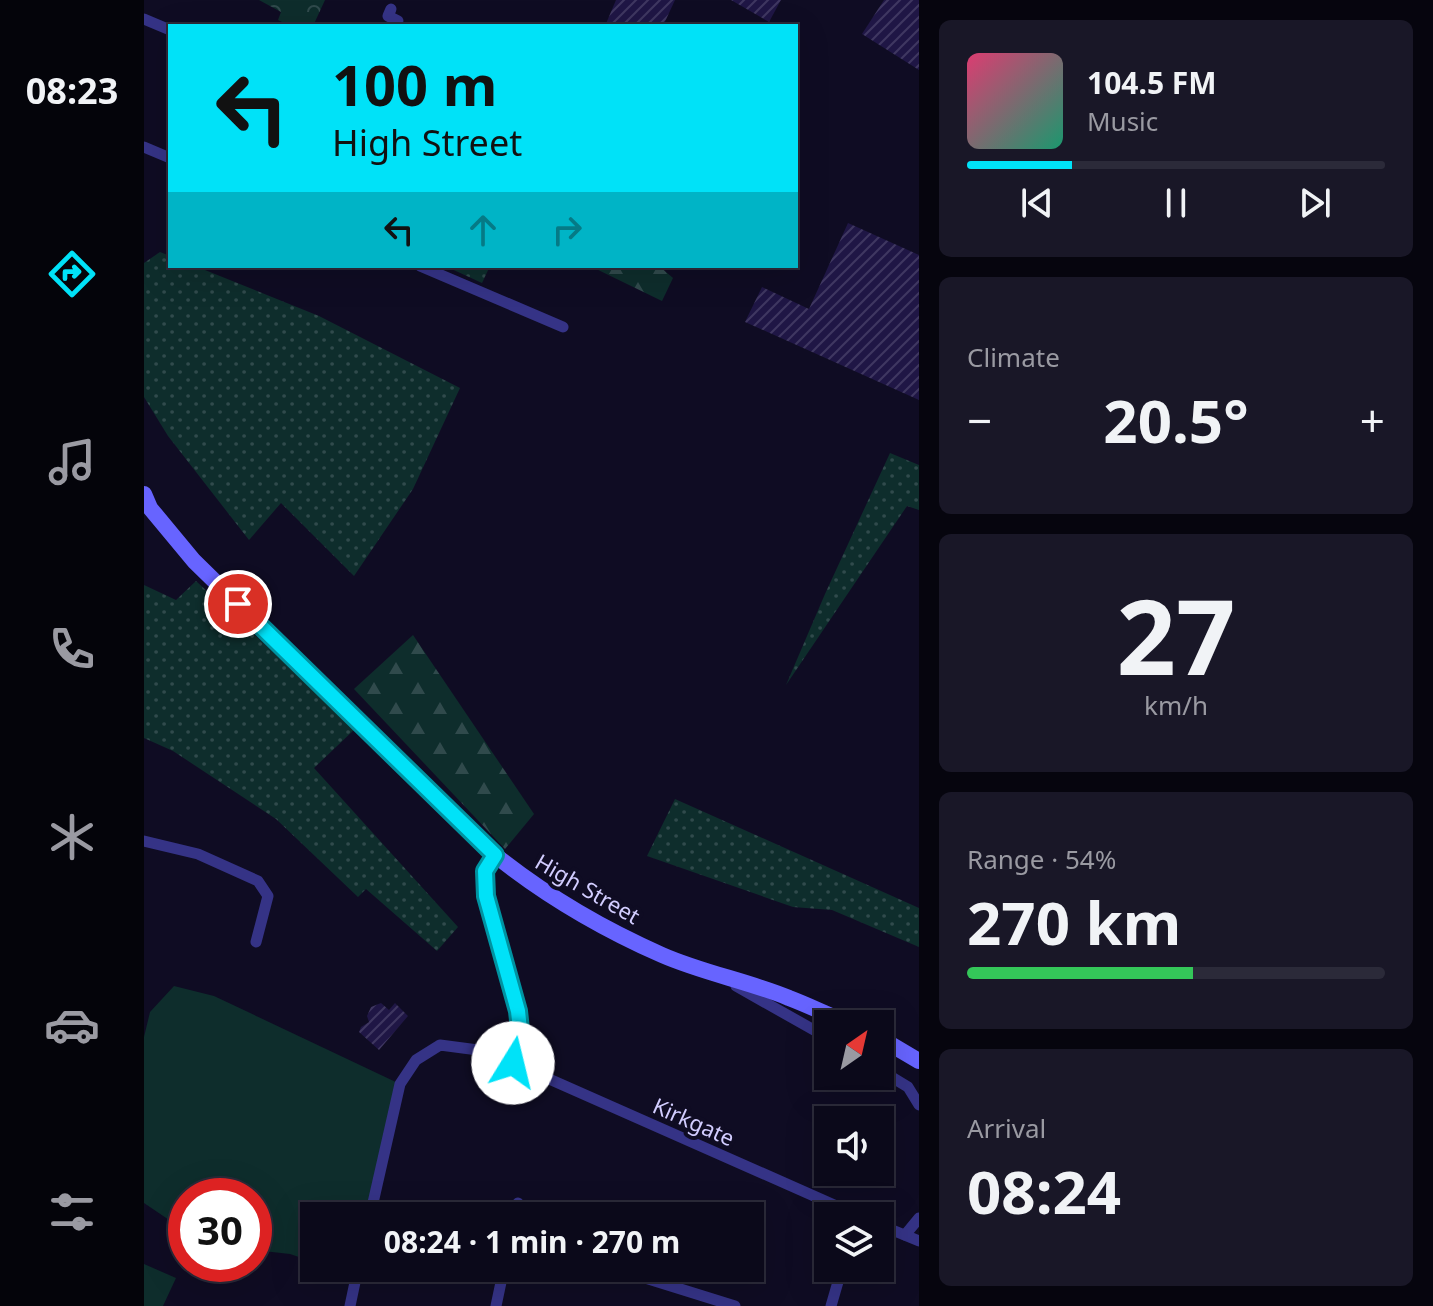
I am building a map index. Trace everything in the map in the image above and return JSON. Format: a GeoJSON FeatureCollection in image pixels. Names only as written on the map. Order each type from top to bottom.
{"type":"FeatureCollection","features":[{"type":"Feature","properties":{"kind":"street"},"geometry":{"type":"LineString","coordinates":[[144,19],[168,29]]}},
{"type":"Feature","properties":{"kind":"street"},"geometry":{"type":"LineString","coordinates":[[144,147],[168,157]]}},
{"type":"Feature","properties":{"kind":"street"},"geometry":{"type":"LineString","coordinates":[[425,268],[563,327]]}},
{"type":"Feature","properties":{"kind":"street","name":"High Street"},"geometry":{"type":"LineString","coordinates":[[146,503],[194,561],[495,855],[527,880],[663,955],[818,1010]]}},
{"type":"Feature","properties":{"kind":"street"},"geometry":{"type":"LineString","coordinates":[[144,841],[198,854],[258,881],[268,896],[256,942]]}},
{"type":"Feature","properties":{"kind":"street"},"geometry":{"type":"LineString","coordinates":[[495,855],[485,871],[486,896],[518,1011],[521,1039],[513,1063]]}},
{"type":"Feature","properties":{"kind":"street"},"geometry":{"type":"LineString","coordinates":[[715,975],[814,1030]]}},
{"type":"Feature","properties":{"kind":"street","name":"Kirkgate"},"geometry":{"type":"LineString","coordinates":[[373,1202],[400,1084],[416,1060],[440,1045],[478,1050],[513,1063],[826,1202]]}},
{"type":"Feature","properties":{"kind":"street"},"geometry":{"type":"LineString","coordinates":[[894,1046],[919,1061]]}},
{"type":"Feature","properties":{"kind":"street"},"geometry":{"type":"LineString","coordinates":[[894,1078],[908,1087],[919,1105]]}},
{"type":"Feature","properties":{"kind":"street"},"geometry":{"type":"LineString","coordinates":[[905,1235],[919,1218]]}},
{"type":"Feature","properties":{"kind":"street"},"geometry":{"type":"LineString","coordinates":[[894,1231],[919,1241]]}},
{"type":"Feature","properties":{"kind":"street"},"geometry":{"type":"LineString","coordinates":[[350,1306],[355,1282]]}},
{"type":"Feature","properties":{"kind":"street"},"geometry":{"type":"LineString","coordinates":[[496,1306],[501,1282]]}},
{"type":"Feature","properties":{"kind":"street"},"geometry":{"type":"LineString","coordinates":[[658,1282],[735,1306]]}},
{"type":"Feature","properties":{"kind":"street"},"geometry":{"type":"LineString","coordinates":[[831,1306],[838,1282]]}},
{"type":"Feature","properties":{"kind":"green space"},"geometry":{"type":"Polygon","coordinates":[[[259,0],[325,0],[314,24],[286,24],[278,20],[281,12],[259,0]]]}},
{"type":"Feature","properties":{"kind":"green space"},"geometry":{"type":"Polygon","coordinates":[[[160,252],[168,255],[168,268],[200,268],[319,316],[460,388],[413,489],[354,576],[281,503],[249,540],[168,436],[144,397],[144,263],[160,252]]]}},
{"type":"Feature","properties":{"kind":"green space"},"geometry":{"type":"Polygon","coordinates":[[[449,268],[489,268],[482,283],[449,268]]]}},
{"type":"Feature","properties":{"kind":"green space"},"geometry":{"type":"Polygon","coordinates":[[[594,268],[661,268],[673,278],[662,301],[594,268]]]}},
{"type":"Feature","properties":{"kind":"green space"},"geometry":{"type":"Polygon","coordinates":[[[890,453],[919,465],[919,510],[907,506],[786,685],[825,594],[890,453]]]}},
{"type":"Feature","properties":{"kind":"green space"},"geometry":{"type":"Polygon","coordinates":[[[196,581],[356,728],[314,768],[458,927],[437,951],[366,889],[358,897],[276,819],[173,751],[144,738],[144,585],[176,600],[196,581]]]}},
{"type":"Feature","properties":{"kind":"green space"},"geometry":{"type":"Polygon","coordinates":[[[413,635],[534,814],[505,849],[354,689],[413,635]]]}},
{"type":"Feature","properties":{"kind":"green space"},"geometry":{"type":"Polygon","coordinates":[[[675,799],[919,908],[919,947],[832,910],[793,907],[647,856],[675,799]]]}},
{"type":"Feature","properties":{"kind":"green space"},"geometry":{"type":"Polygon","coordinates":[[[174,986],[214,996],[400,1084],[373,1202],[300,1202],[300,1257],[272,1252],[272,1178],[168,1178],[168,1219],[144,1203],[144,1037],[150,1012],[174,986]]]}},
{"type":"Feature","properties":{"kind":"green space"},"geometry":{"type":"Polygon","coordinates":[[[144,1264],[168,1274],[168,1282],[174,1282],[163,1306],[144,1306],[144,1264]]]}},
{"type":"Feature","properties":{"kind":"building"},"geometry":{"type":"Polygon","coordinates":[[[616,0],[675,0],[664,24],[606,24],[616,0]]]}},
{"type":"Feature","properties":{"kind":"building"},"geometry":{"type":"Polygon","coordinates":[[[731,0],[781,0],[769,22],[731,0]]]}},
{"type":"Feature","properties":{"kind":"building"},"geometry":{"type":"Polygon","coordinates":[[[884,0],[919,0],[919,70],[862,34],[884,0]]]}},
{"type":"Feature","properties":{"kind":"building"},"geometry":{"type":"Polygon","coordinates":[[[848,223],[919,255],[919,400],[745,322],[762,287],[809,309],[848,223]]]}},
{"type":"Feature","properties":{"kind":"building"},"geometry":{"type":"Polygon","coordinates":[[[381,1003],[389,1010],[395,1003],[408,1016],[379,1050],[359,1032],[369,1022],[367,1016],[371,1007],[381,1003]]]}},
{"type":"Feature","properties":{"kind":"route"},"geometry":{"type":"LineString","coordinates":[[238,604],[495,855],[485,871],[486,896],[518,1011],[521,1039],[513,1063]]}}]}
